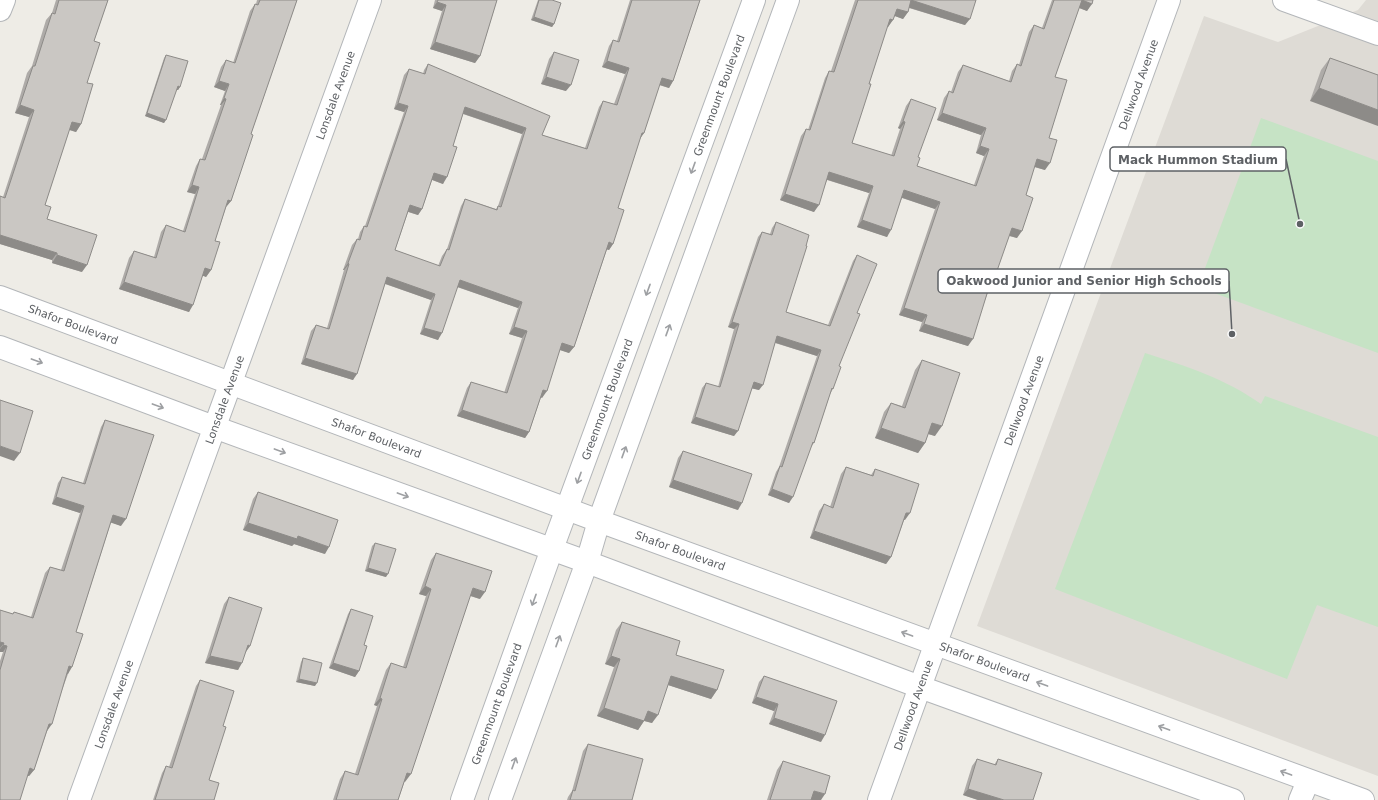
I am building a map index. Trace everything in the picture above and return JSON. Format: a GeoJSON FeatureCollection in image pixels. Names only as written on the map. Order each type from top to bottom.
{"type":"FeatureCollection","features":[{"type":"Feature","properties":{"kind":"street"},"geometry":{"type":"LineString","coordinates":[[0,10],[4,0]]}},
{"type":"Feature","properties":{"kind":"street","name":"Lonsdale Avenue"},"geometry":{"type":"LineString","coordinates":[[79,800],[370,0]]}},
{"type":"Feature","properties":{"kind":"street","name":"Greenmount Boulevard"},"geometry":{"type":"LineString","coordinates":[[462,800],[754,0]]}},
{"type":"Feature","properties":{"kind":"street"},"geometry":{"type":"LineString","coordinates":[[500,800],[587,562],[599,521],[788,0]]}},
{"type":"Feature","properties":{"kind":"street","name":"Dellwood Avenue"},"geometry":{"type":"LineString","coordinates":[[879,800],[1169,0]]}},
{"type":"Feature","properties":{"kind":"street"},"geometry":{"type":"LineString","coordinates":[[1284,0],[1378,34]]}},
{"type":"Feature","properties":{"kind":"street","name":"Shafor Boulevard"},"geometry":{"type":"LineString","coordinates":[[0,298],[936,645],[1304,790],[1351,798]]}},
{"type":"Feature","properties":{"kind":"street"},"geometry":{"type":"LineString","coordinates":[[0,347],[214,427],[587,562],[920,687],[1233,800]]}},
{"type":"Feature","properties":{"kind":"shaded area"},"geometry":{"type":"Polygon","coordinates":[[[1366,0],[1378,0],[1378,776],[977,626],[1204,16],[1278,42],[1358,10],[1366,0]]]}},
{"type":"Feature","properties":{"kind":"green space"},"geometry":{"type":"Polygon","coordinates":[[[1261,118],[1378,161],[1378,353],[1198,287],[1261,118]]]}},
{"type":"Feature","properties":{"kind":"green space"},"geometry":{"type":"Polygon","coordinates":[[[1145,353],[1220,380],[1261,404],[1265,396],[1378,437],[1378,627],[1317,605],[1287,679],[1055,589],[1145,353]]]}},
{"type":"Feature","properties":{"kind":"building"},"geometry":{"type":"Polygon","coordinates":[[[59,0],[108,0],[94,41],[100,43],[87,83],[93,84],[81,124],[72,122],[45,205],[51,207],[47,219],[97,235],[87,265],[57,255],[57,253],[0,235],[0,196],[5,198],[34,110],[20,105],[33,66],[35,66],[52,13],[55,14],[59,0]]]}},
{"type":"Feature","properties":{"kind":"building"},"geometry":{"type":"Polygon","coordinates":[[[260,0],[297,0],[251,134],[253,135],[231,201],[228,200],[215,241],[220,242],[211,270],[205,268],[193,305],[124,282],[134,251],[156,258],[166,225],[185,232],[199,187],[192,185],[200,159],[205,160],[226,99],[224,98],[229,84],[219,81],[226,60],[235,63],[255,4],[258,5],[260,0]]]}},
{"type":"Feature","properties":{"kind":"building"},"geometry":{"type":"Polygon","coordinates":[[[438,0],[497,0],[480,56],[435,42],[446,5],[437,2],[438,0]]]}},
{"type":"Feature","properties":{"kind":"building"},"geometry":{"type":"Polygon","coordinates":[[[539,0],[552,0],[561,3],[554,24],[534,17],[539,0]]]}},
{"type":"Feature","properties":{"kind":"building"},"geometry":{"type":"Polygon","coordinates":[[[632,0],[700,0],[673,81],[662,78],[644,133],[642,133],[618,208],[624,210],[613,244],[609,242],[574,347],[562,343],[547,391],[543,390],[529,432],[462,410],[471,382],[507,393],[527,331],[514,327],[522,302],[460,280],[442,333],[424,328],[435,294],[387,277],[357,374],[305,358],[316,325],[329,329],[349,264],[348,263],[357,239],[360,240],[364,226],[367,227],[408,106],[398,103],[409,69],[425,74],[428,64],[550,116],[542,135],[587,149],[603,101],[617,105],[629,68],[607,61],[613,40],[619,42],[632,0]],[[465,107],[453,146],[457,147],[447,177],[434,173],[422,209],[410,205],[395,250],[440,266],[447,249],[449,250],[465,199],[497,210],[498,206],[501,207],[526,128],[465,107]]]}},
{"type":"Feature","properties":{"kind":"building"},"geometry":{"type":"Polygon","coordinates":[[[858,0],[911,0],[908,12],[897,9],[893,20],[890,19],[852,143],[894,156],[905,122],[903,121],[911,99],[936,108],[918,157],[920,158],[917,166],[976,186],[989,149],[980,146],[986,128],[942,113],[949,91],[953,93],[963,65],[1011,82],[1017,64],[1021,66],[1034,25],[1044,29],[1054,0],[1082,0],[1055,77],[1067,80],[1049,138],[1057,140],[1050,163],[1037,159],[1026,195],[1033,198],[1022,231],[1012,228],[992,285],[990,284],[973,339],[924,324],[927,315],[904,308],[940,202],[904,190],[891,230],[862,220],[873,186],[829,172],[819,205],[785,194],[806,129],[810,130],[829,71],[834,72],[858,0]]]}},
{"type":"Feature","properties":{"kind":"building"},"geometry":{"type":"Polygon","coordinates":[[[911,0],[976,0],[970,19],[911,0]]]}},
{"type":"Feature","properties":{"kind":"building"},"geometry":{"type":"Polygon","coordinates":[[[1082,0],[1093,0],[1092,4],[1082,0]]]}},
{"type":"Feature","properties":{"kind":"building"},"geometry":{"type":"Polygon","coordinates":[[[554,52],[579,60],[571,85],[546,77],[554,52]]]}},
{"type":"Feature","properties":{"kind":"building"},"geometry":{"type":"Polygon","coordinates":[[[166,55],[188,61],[180,87],[178,86],[166,120],[147,113],[166,55]]]}},
{"type":"Feature","properties":{"kind":"building"},"geometry":{"type":"Polygon","coordinates":[[[1330,58],[1378,75],[1378,110],[1319,88],[1330,58]]]}},
{"type":"Feature","properties":{"kind":"building"},"geometry":{"type":"Polygon","coordinates":[[[776,222],[809,235],[807,246],[786,312],[830,326],[857,255],[877,264],[857,313],[860,314],[839,366],[841,367],[793,497],[772,489],[780,466],[782,467],[821,350],[777,336],[763,385],[754,382],[738,431],[695,417],[706,383],[720,387],[739,324],[732,322],[751,264],[762,232],[772,235],[776,222]]]}},
{"type":"Feature","properties":{"kind":"building"},"geometry":{"type":"Polygon","coordinates":[[[922,360],[960,373],[942,426],[932,423],[925,443],[881,428],[891,403],[905,408],[922,360]]]}},
{"type":"Feature","properties":{"kind":"building"},"geometry":{"type":"Polygon","coordinates":[[[0,400],[33,411],[20,453],[0,446],[0,400]]]}},
{"type":"Feature","properties":{"kind":"building"},"geometry":{"type":"Polygon","coordinates":[[[105,420],[154,435],[126,519],[113,515],[76,632],[83,634],[72,667],[69,666],[52,724],[49,724],[34,770],[30,768],[20,800],[0,800],[0,670],[7,646],[0,642],[0,610],[13,614],[14,612],[33,618],[50,567],[64,571],[84,506],[56,497],[62,477],[85,484],[105,420]]]}},
{"type":"Feature","properties":{"kind":"building"},"geometry":{"type":"Polygon","coordinates":[[[683,451],[752,474],[742,503],[673,480],[683,451]]]}},
{"type":"Feature","properties":{"kind":"building"},"geometry":{"type":"Polygon","coordinates":[[[846,467],[873,476],[875,469],[919,484],[910,513],[906,513],[891,557],[814,531],[824,504],[833,508],[846,467]]]}},
{"type":"Feature","properties":{"kind":"building"},"geometry":{"type":"Polygon","coordinates":[[[258,492],[338,520],[329,547],[298,536],[297,539],[248,523],[258,492]]]}},
{"type":"Feature","properties":{"kind":"building"},"geometry":{"type":"Polygon","coordinates":[[[375,543],[396,549],[388,574],[368,568],[375,543]]]}},
{"type":"Feature","properties":{"kind":"building"},"geometry":{"type":"Polygon","coordinates":[[[436,553],[492,571],[485,592],[473,588],[411,774],[407,773],[398,800],[336,800],[345,771],[358,775],[382,699],[380,698],[391,663],[406,668],[431,589],[425,586],[436,553]]]}},
{"type":"Feature","properties":{"kind":"building"},"geometry":{"type":"Polygon","coordinates":[[[229,597],[262,608],[250,646],[248,645],[242,663],[210,656],[229,597]]]}},
{"type":"Feature","properties":{"kind":"building"},"geometry":{"type":"Polygon","coordinates":[[[351,609],[373,616],[364,645],[367,646],[359,671],[333,663],[351,609]]]}},
{"type":"Feature","properties":{"kind":"building"},"geometry":{"type":"Polygon","coordinates":[[[622,622],[680,641],[676,655],[724,670],[717,690],[671,676],[658,715],[648,711],[644,721],[604,708],[620,659],[611,656],[622,622]]]}},
{"type":"Feature","properties":{"kind":"building"},"geometry":{"type":"Polygon","coordinates":[[[303,658],[322,663],[317,683],[299,679],[303,658]]]}},
{"type":"Feature","properties":{"kind":"building"},"geometry":{"type":"Polygon","coordinates":[[[764,676],[837,701],[825,735],[774,718],[778,704],[756,697],[764,676]]]}},
{"type":"Feature","properties":{"kind":"building"},"geometry":{"type":"Polygon","coordinates":[[[200,680],[234,691],[223,726],[226,727],[209,780],[219,783],[214,800],[155,800],[166,766],[172,768],[200,680]]]}},
{"type":"Feature","properties":{"kind":"building"},"geometry":{"type":"Polygon","coordinates":[[[588,744],[643,759],[632,800],[570,800],[573,790],[575,791],[588,744]]]}},
{"type":"Feature","properties":{"kind":"building"},"geometry":{"type":"Polygon","coordinates":[[[977,759],[996,765],[998,759],[1042,773],[1033,800],[1004,800],[968,789],[977,759]]]}},
{"type":"Feature","properties":{"kind":"building"},"geometry":{"type":"Polygon","coordinates":[[[783,761],[830,776],[825,794],[814,791],[811,800],[770,800],[783,761]]]}},
{"type":"Feature","properties":{"kind":"place","name":"Mack Hummon Stadium"},"geometry":{"type":"Point","coordinates":[1300,224]}},
{"type":"Feature","properties":{"kind":"place","name":"Oakwood Junior and Senior High Schools"},"geometry":{"type":"Point","coordinates":[1232,334]}}]}
